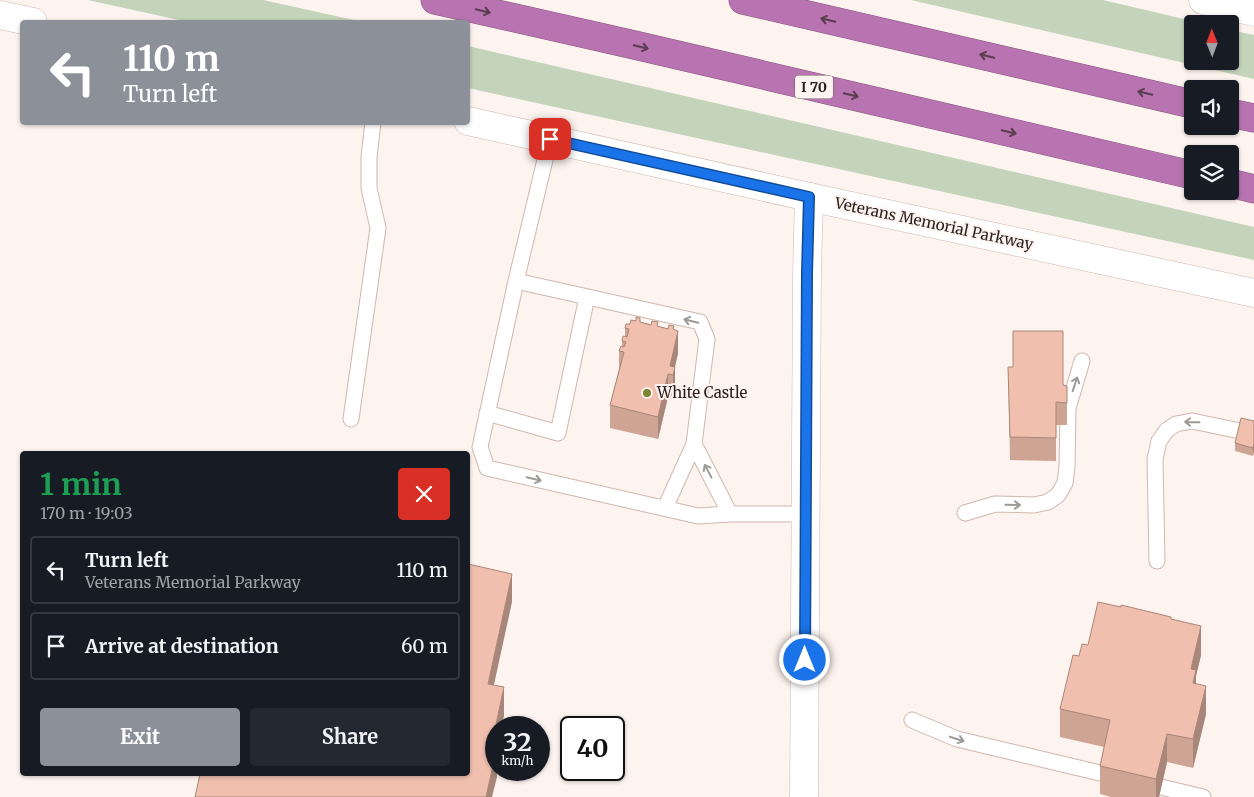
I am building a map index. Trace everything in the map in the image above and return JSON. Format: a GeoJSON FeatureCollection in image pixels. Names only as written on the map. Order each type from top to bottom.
{"type":"FeatureCollection","features":[{"type":"Feature","properties":{"kind":"highway","name":"I 70"},"geometry":{"type":"LineString","coordinates":[[435,0],[1184,173]]}},
{"type":"Feature","properties":{"kind":"highway"},"geometry":{"type":"LineString","coordinates":[[743,0],[1184,102]]}},
{"type":"Feature","properties":{"kind":"highway"},"geometry":{"type":"LineString","coordinates":[[1239,114],[1254,118]]}},
{"type":"Feature","properties":{"kind":"highway"},"geometry":{"type":"LineString","coordinates":[[1239,185],[1254,189]]}},
{"type":"Feature","properties":{"kind":"main road"},"geometry":{"type":"LineString","coordinates":[[1203,0],[1254,12]]}},
{"type":"Feature","properties":{"kind":"main road"},"geometry":{"type":"LineString","coordinates":[[0,15],[24,20]]}},
{"type":"Feature","properties":{"kind":"main road","name":"Veterans Memorial Parkway"},"geometry":{"type":"LineString","coordinates":[[470,121],[1254,293]]}},
{"type":"Feature","properties":{"kind":"main road"},"geometry":{"type":"LineString","coordinates":[[804,797],[809,197]]}},
{"type":"Feature","properties":{"kind":"lane"},"geometry":{"type":"LineString","coordinates":[[351,419],[378,228],[369,188],[369,157],[373,125]]}},
{"type":"Feature","properties":{"kind":"lane"},"geometry":{"type":"LineString","coordinates":[[550,139],[516,281],[480,447],[487,468],[698,516],[806,514]]}},
{"type":"Feature","properties":{"kind":"lane"},"geometry":{"type":"LineString","coordinates":[[516,281],[700,322],[706,339],[694,444],[664,508]]}},
{"type":"Feature","properties":{"kind":"lane"},"geometry":{"type":"LineString","coordinates":[[487,413],[558,433],[587,297]]}},
{"type":"Feature","properties":{"kind":"lane"},"geometry":{"type":"LineString","coordinates":[[965,513],[996,504],[1034,505],[1048,502],[1058,495],[1065,483],[1067,466],[1068,408],[1082,361]]}},
{"type":"Feature","properties":{"kind":"lane"},"geometry":{"type":"LineString","coordinates":[[1157,561],[1155,459],[1158,441],[1166,430],[1176,424],[1192,421],[1240,431]]}},
{"type":"Feature","properties":{"kind":"lane"},"geometry":{"type":"LineString","coordinates":[[694,444],[730,514]]}},
{"type":"Feature","properties":{"kind":"lane"},"geometry":{"type":"LineString","coordinates":[[912,720],[957,740],[1104,774]]}},
{"type":"Feature","properties":{"kind":"lane"},"geometry":{"type":"LineString","coordinates":[[1161,787],[1203,797]]}},
{"type":"Feature","properties":{"kind":"green space"},"geometry":{"type":"Polygon","coordinates":[[[88,0],[263,0],[354,20],[179,20],[88,0]]]}},
{"type":"Feature","properties":{"kind":"green space"},"geometry":{"type":"Polygon","coordinates":[[[911,0],[1103,0],[1184,19],[1184,63],[911,0]]]}},
{"type":"Feature","properties":{"kind":"green space"},"geometry":{"type":"Polygon","coordinates":[[[1239,32],[1254,35],[1254,79],[1215,70],[1239,70],[1239,32]]]}},
{"type":"Feature","properties":{"kind":"green space"},"geometry":{"type":"Polygon","coordinates":[[[470,46],[1254,227],[1254,260],[470,88],[470,46]]]}},
{"type":"Feature","properties":{"kind":"building","name":"White Castle"},"geometry":{"type":"Polygon","coordinates":[[[636,317],[640,318],[640,322],[651,325],[652,321],[658,322],[657,326],[668,329],[669,325],[674,326],[673,329],[678,331],[670,366],[675,367],[673,375],[668,374],[658,417],[610,405],[624,352],[619,351],[621,346],[624,347],[626,342],[622,341],[623,336],[627,337],[629,329],[625,328],[626,324],[630,324],[631,320],[636,321],[636,317]]]}},
{"type":"Feature","properties":{"kind":"building"},"geometry":{"type":"Polygon","coordinates":[[[1013,331],[1063,331],[1063,385],[1067,386],[1067,403],[1056,402],[1056,438],[1010,437],[1008,367],[1013,367],[1013,331]]]}},
{"type":"Feature","properties":{"kind":"building"},"geometry":{"type":"Polygon","coordinates":[[[1241,418],[1254,421],[1253,448],[1235,443],[1241,418]]]}},
{"type":"Feature","properties":{"kind":"building"},"geometry":{"type":"Polygon","coordinates":[[[470,564],[512,574],[488,684],[504,687],[498,716],[485,716],[485,781],[490,781],[486,797],[195,797],[200,776],[470,776],[470,564]]]}},
{"type":"Feature","properties":{"kind":"building"},"geometry":{"type":"Polygon","coordinates":[[[1098,602],[1121,607],[1121,605],[1201,626],[1191,669],[1196,670],[1193,683],[1206,686],[1193,739],[1167,734],[1156,779],[1100,766],[1110,720],[1060,709],[1073,655],[1079,656],[1082,644],[1088,645],[1098,602]]]}},
{"type":"Feature","properties":{"kind":"place","name":"White Castle"},"geometry":{"type":"Point","coordinates":[647,393]}},
{"type":"Feature","properties":{"kind":"route"},"geometry":{"type":"LineString","coordinates":[[550,139],[809,197],[805,660]]}}]}
